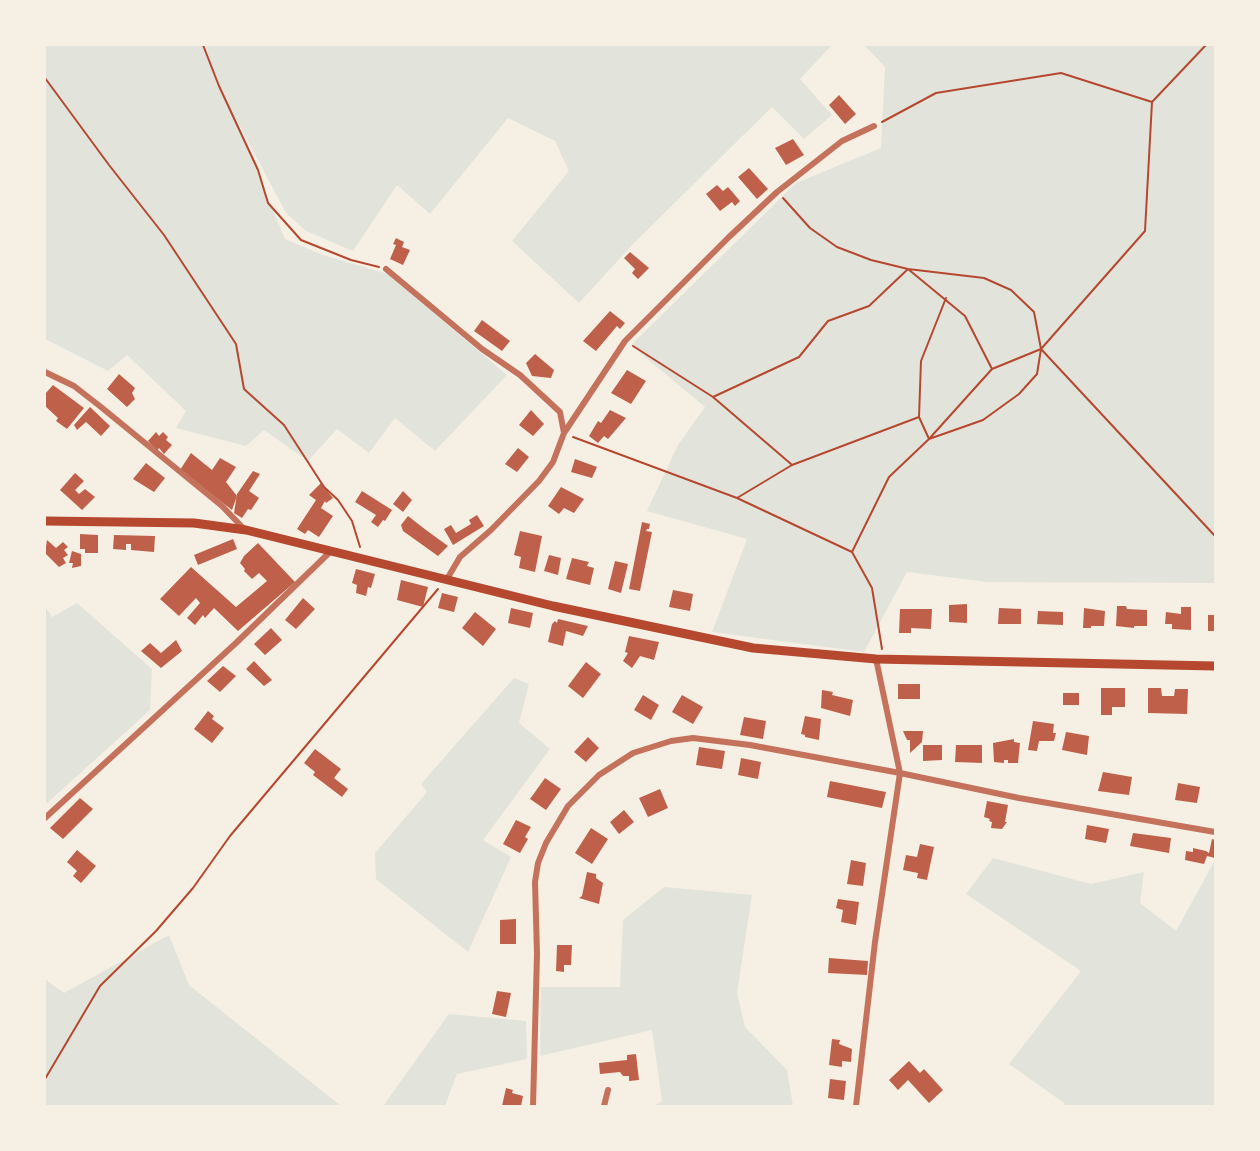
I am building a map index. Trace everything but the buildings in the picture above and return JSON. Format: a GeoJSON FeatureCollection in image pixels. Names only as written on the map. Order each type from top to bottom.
{"type":"FeatureCollection","features":[{"type":"Feature","properties":{"kind":"main road"},"geometry":{"type":"LineString","coordinates":[[45,521],[194,523],[246,530],[553,606],[753,648],[880,659],[1215,666]]}},
{"type":"Feature","properties":{"kind":"street"},"geometry":{"type":"LineString","coordinates":[[447,579],[460,557],[491,531],[539,481],[553,462],[564,433],[625,341],[777,192],[842,141],[874,126]]}},
{"type":"Feature","properties":{"kind":"street"},"geometry":{"type":"LineString","coordinates":[[386,269],[482,349],[520,375],[560,412],[564,433]]}},
{"type":"Feature","properties":{"kind":"street"},"geometry":{"type":"LineString","coordinates":[[45,372],[83,393],[222,506],[246,530]]}},
{"type":"Feature","properties":{"kind":"street"},"geometry":{"type":"LineString","coordinates":[[45,818],[236,643],[331,550]]}},
{"type":"Feature","properties":{"kind":"street"},"geometry":{"type":"LineString","coordinates":[[856,1106],[875,942],[900,773],[880,659]]}},
{"type":"Feature","properties":{"kind":"street"},"geometry":{"type":"LineString","coordinates":[[532,1106],[537,954],[535,882],[538,863],[557,822],[568,806],[591,782],[633,753],[671,741],[693,738],[750,745],[1019,798],[1215,832]]}},
{"type":"Feature","properties":{"kind":"street"},"geometry":{"type":"LineString","coordinates":[[604,1106],[608,1090]]}},
{"type":"Feature","properties":{"kind":"path"},"geometry":{"type":"LineString","coordinates":[[203,45],[219,86],[258,170],[268,203],[301,240],[351,260],[386,269]]}},
{"type":"Feature","properties":{"kind":"path"},"geometry":{"type":"LineString","coordinates":[[852,552],[889,477],[929,439],[992,369],[1041,349],[1145,231],[1152,102],[1206,45]]}},
{"type":"Feature","properties":{"kind":"path"},"geometry":{"type":"LineString","coordinates":[[874,126],[936,93],[1061,73],[1152,102]]}},
{"type":"Feature","properties":{"kind":"path"},"geometry":{"type":"LineString","coordinates":[[45,78],[164,235],[236,344],[244,389],[284,425],[324,487],[338,500],[352,521],[363,558]]}},
{"type":"Feature","properties":{"kind":"path"},"geometry":{"type":"LineString","coordinates":[[777,192],[810,228],[837,247],[908,270],[984,278],[1011,290],[1034,312],[1041,349],[1037,374],[1020,394],[983,420],[929,439]]}},
{"type":"Feature","properties":{"kind":"path"},"geometry":{"type":"LineString","coordinates":[[908,270],[946,298],[965,316],[992,369]]}},
{"type":"Feature","properties":{"kind":"path"},"geometry":{"type":"LineString","coordinates":[[713,397],[799,357],[828,321],[869,306],[908,270]]}},
{"type":"Feature","properties":{"kind":"path"},"geometry":{"type":"LineString","coordinates":[[929,439],[920,417],[921,360],[946,298]]}},
{"type":"Feature","properties":{"kind":"path"},"geometry":{"type":"LineString","coordinates":[[625,341],[713,397],[792,465]]}},
{"type":"Feature","properties":{"kind":"path"},"geometry":{"type":"LineString","coordinates":[[1041,349],[1215,536]]}},
{"type":"Feature","properties":{"kind":"path"},"geometry":{"type":"LineString","coordinates":[[737,498],[792,465],[920,417]]}},
{"type":"Feature","properties":{"kind":"path"},"geometry":{"type":"LineString","coordinates":[[564,433],[737,498],[852,552],[872,588],[880,659]]}},
{"type":"Feature","properties":{"kind":"path"},"geometry":{"type":"LineString","coordinates":[[45,1079],[100,986],[156,932],[193,888],[230,836],[447,579]]}},
{"type":"Feature","properties":{"kind":"shaded area"},"geometry":{"type":"Polygon","coordinates":[[[45,45],[832,45],[800,79],[832,115],[804,139],[772,107],[634,243],[579,303],[512,241],[569,171],[555,141],[508,118],[430,214],[397,185],[353,251],[306,231],[286,213],[233,113],[285,239],[323,255],[388,274],[507,375],[435,451],[395,418],[369,453],[337,429],[308,461],[264,430],[246,446],[176,428],[186,411],[127,355],[108,371],[45,339],[45,45]]]}},
{"type":"Feature","properties":{"kind":"shaded area"},"geometry":{"type":"Polygon","coordinates":[[[864,45],[1215,45],[1215,583],[987,582],[907,572],[864,652],[712,632],[747,539],[647,511],[678,445],[705,407],[631,345],[796,183],[881,148],[885,67],[864,45]]]}},
{"type":"Feature","properties":{"kind":"shaded area"},"geometry":{"type":"Polygon","coordinates":[[[77,603],[152,669],[150,710],[45,805],[45,606],[52,617],[77,603]]]}},
{"type":"Feature","properties":{"kind":"shaded area"},"geometry":{"type":"Polygon","coordinates":[[[514,678],[529,684],[519,723],[550,749],[483,840],[511,857],[468,952],[376,879],[375,853],[427,792],[421,784],[514,678]]]}},
{"type":"Feature","properties":{"kind":"shaded area"},"geometry":{"type":"Polygon","coordinates":[[[993,858],[1091,884],[1144,872],[1140,903],[1176,931],[1215,860],[1215,1106],[1063,1106],[1064,1103],[1009,1064],[1081,971],[966,894],[993,858]]]}},
{"type":"Feature","properties":{"kind":"shaded area"},"geometry":{"type":"Polygon","coordinates":[[[664,887],[752,895],[737,993],[745,1027],[787,1070],[793,1106],[654,1106],[662,1101],[652,1030],[540,1056],[541,987],[620,987],[623,920],[664,887]]]}},
{"type":"Feature","properties":{"kind":"shaded area"},"geometry":{"type":"Polygon","coordinates":[[[169,935],[189,985],[341,1106],[45,1106],[45,979],[64,993],[169,935]]]}},
{"type":"Feature","properties":{"kind":"shaded area"},"geometry":{"type":"Polygon","coordinates":[[[449,1014],[526,1021],[527,1059],[457,1074],[445,1106],[383,1106],[449,1014]]]}}]}
